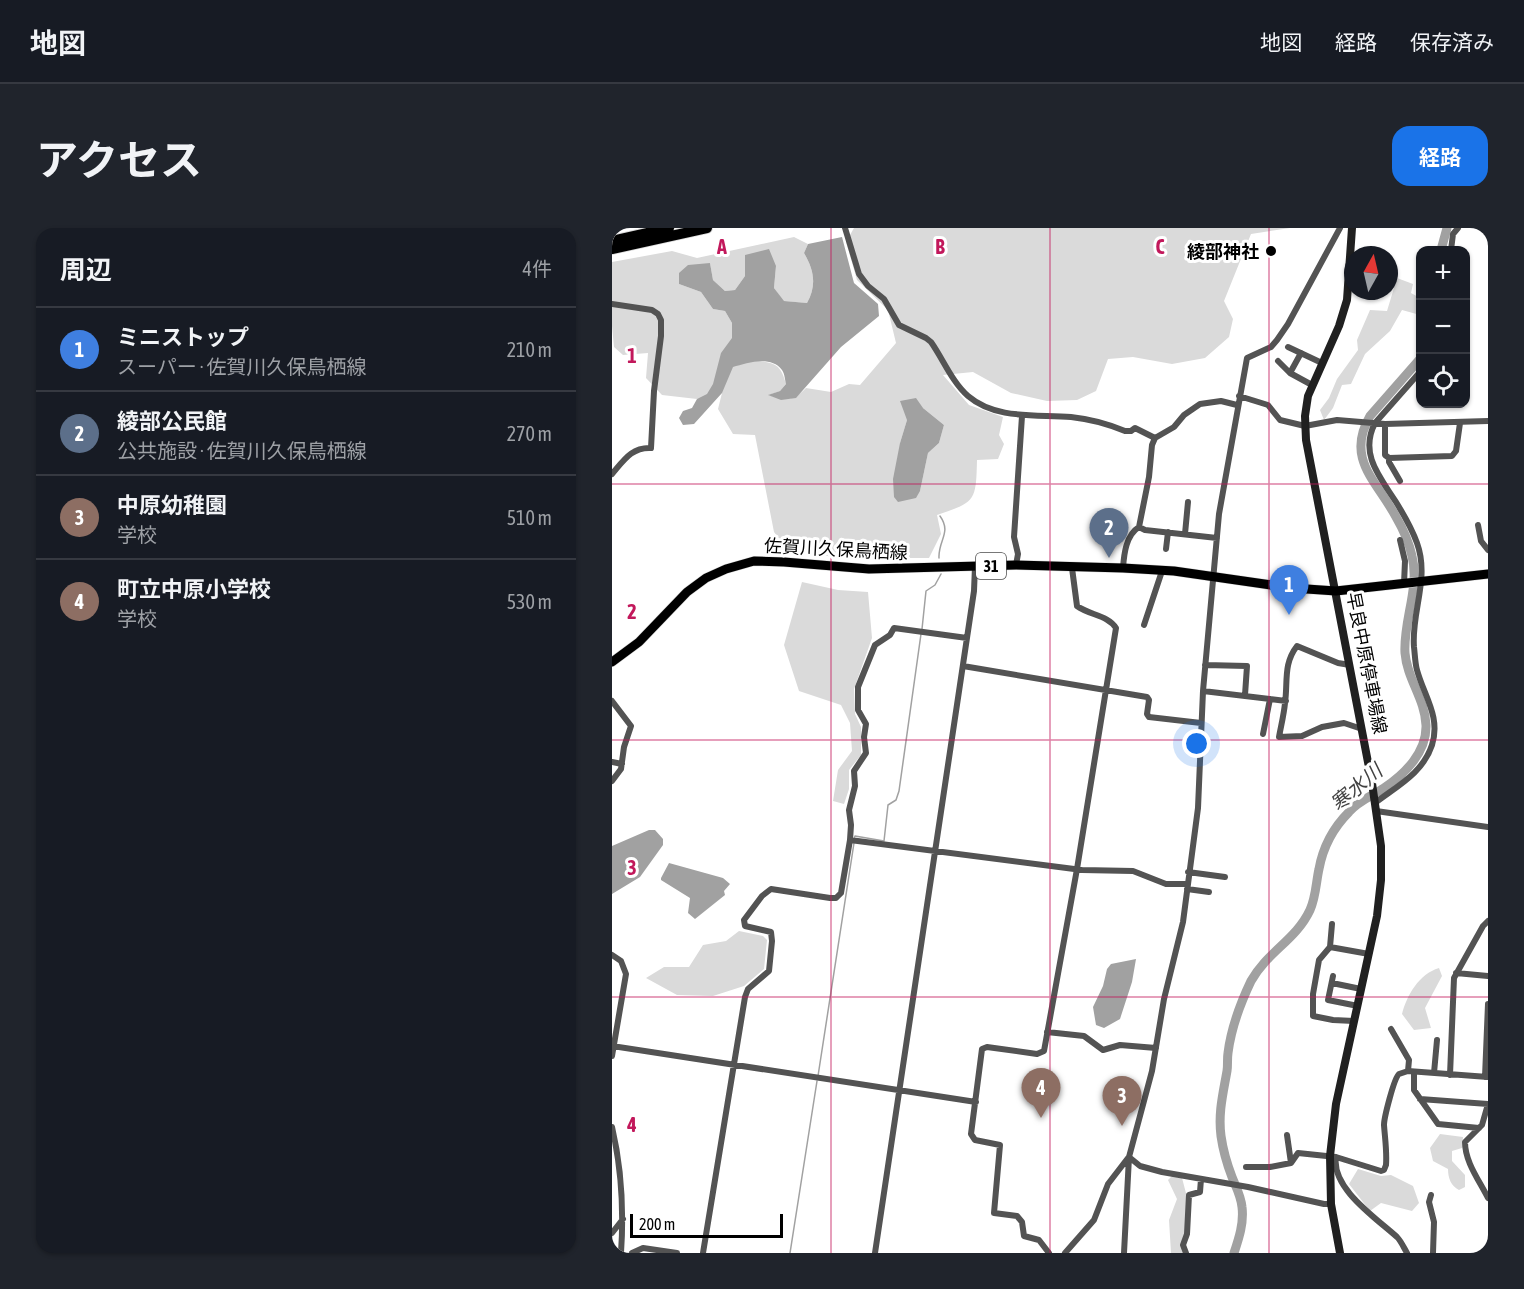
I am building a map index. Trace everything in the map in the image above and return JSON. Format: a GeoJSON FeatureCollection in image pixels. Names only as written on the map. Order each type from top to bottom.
{"type":"FeatureCollection","features":[{"type":"Feature","properties":{"kind":"highway"},"geometry":{"type":"LineString","coordinates":[[612,241],[669,228]]}},
{"type":"Feature","properties":{"kind":"highway"},"geometry":{"type":"LineString","coordinates":[[612,249],[707,228]]}},
{"type":"Feature","properties":{"kind":"main road","name":"早良中原停車場線"},"geometry":{"type":"LineString","coordinates":[[1340,1253],[1331,1204],[1336,1104],[1377,916],[1381,880],[1381,846],[1372,783],[1305,426],[1306,406],[1312,385],[1339,326],[1347,300],[1352,228]]}},
{"type":"Feature","properties":{"kind":"main road","name":"佐賀川久保鳥栖線"},"geometry":{"type":"LineString","coordinates":[[612,662],[639,642],[687,592],[706,578],[726,569],[754,561],[869,569],[975,566],[1123,568],[1214,577],[1298,589],[1336,591],[1488,574]]}},
{"type":"Feature","properties":{"kind":"street"},"geometry":{"type":"LineString","coordinates":[[845,228],[859,274],[868,286],[884,299],[895,321],[905,329],[931,342],[961,388],[973,400],[996,410],[1022,416],[1085,419],[1125,431],[1135,428],[1155,438]]}},
{"type":"Feature","properties":{"kind":"street"},"geometry":{"type":"LineString","coordinates":[[1124,1253],[1129,1157],[1147,1092],[1164,999],[1183,922],[1198,808],[1203,691],[1219,514],[1237,405],[1247,358],[1265,350],[1277,340],[1340,228]]}},
{"type":"Feature","properties":{"kind":"street"},"geometry":{"type":"LineString","coordinates":[[1452,246],[1453,234],[1458,228]]}},
{"type":"Feature","properties":{"kind":"street"},"geometry":{"type":"LineString","coordinates":[[612,304],[652,310],[661,320],[651,448],[642,447],[632,451],[612,474]]}},
{"type":"Feature","properties":{"kind":"street"},"geometry":{"type":"LineString","coordinates":[[1288,347],[1322,363]]}},
{"type":"Feature","properties":{"kind":"street"},"geometry":{"type":"LineString","coordinates":[[1290,373],[1301,353]]}},
{"type":"Feature","properties":{"kind":"street"},"geometry":{"type":"LineString","coordinates":[[1278,361],[1290,373],[1312,385]]}},
{"type":"Feature","properties":{"kind":"street"},"geometry":{"type":"LineString","coordinates":[[1376,807],[1423,763],[1429,753],[1434,734],[1434,714],[1417,670],[1414,645],[1414,626],[1422,583],[1418,545],[1371,461],[1369,441],[1375,423],[1416,377]]}},
{"type":"Feature","properties":{"kind":"street"},"geometry":{"type":"LineString","coordinates":[[1239,396],[1268,405],[1280,420],[1305,426],[1337,420],[1385,424],[1488,421]]}},
{"type":"Feature","properties":{"kind":"street"},"geometry":{"type":"LineString","coordinates":[[1139,527],[1155,438],[1168,432],[1184,415],[1200,404],[1221,400],[1237,405]]}},
{"type":"Feature","properties":{"kind":"street"},"geometry":{"type":"LineString","coordinates":[[1016,566],[1018,554],[1014,537],[1022,416]]}},
{"type":"Feature","properties":{"kind":"street"},"geometry":{"type":"LineString","coordinates":[[1389,458],[1452,456],[1460,423]]}},
{"type":"Feature","properties":{"kind":"street"},"geometry":{"type":"LineString","coordinates":[[1385,424],[1385,455],[1389,458],[1400,481]]}},
{"type":"Feature","properties":{"kind":"street"},"geometry":{"type":"LineString","coordinates":[[1185,534],[1188,502]]}},
{"type":"Feature","properties":{"kind":"street"},"geometry":{"type":"LineString","coordinates":[[1478,525],[1480,541],[1488,550]]}},
{"type":"Feature","properties":{"kind":"street"},"geometry":{"type":"LineString","coordinates":[[1123,568],[1127,544],[1133,531],[1139,527],[1217,538]]}},
{"type":"Feature","properties":{"kind":"street"},"geometry":{"type":"LineString","coordinates":[[1166,549],[1168,532]]}},
{"type":"Feature","properties":{"kind":"street"},"geometry":{"type":"LineString","coordinates":[[1400,540],[1405,561],[1404,584]]}},
{"type":"Feature","properties":{"kind":"street"},"geometry":{"type":"LineString","coordinates":[[875,1253],[974,591],[975,566]]}},
{"type":"Feature","properties":{"kind":"street"},"geometry":{"type":"LineString","coordinates":[[1049,1253],[1039,1240],[1025,1237],[1022,1222],[1017,1216],[994,1213],[1000,1148],[998,1144],[975,1140],[972,1137],[972,1129],[982,1049],[987,1047],[1041,1053],[1044,1051],[1077,869],[1116,628],[1108,619],[1087,613],[1077,606],[1072,568]]}},
{"type":"Feature","properties":{"kind":"street"},"geometry":{"type":"LineString","coordinates":[[1144,625],[1162,571]]}},
{"type":"Feature","properties":{"kind":"street"},"geometry":{"type":"LineString","coordinates":[[703,1253],[746,992],[769,971],[771,932],[744,926],[744,920],[762,896],[771,889],[830,898],[839,896],[853,840],[849,810],[855,786],[854,771],[864,758],[866,747],[864,736],[866,724],[858,710],[858,687],[877,642],[890,635],[894,628],[967,638]]}},
{"type":"Feature","properties":{"kind":"street"},"geometry":{"type":"LineString","coordinates":[[1350,665],[1338,663],[1297,646],[1291,654],[1286,669],[1286,701],[1279,737],[1302,736],[1322,727],[1344,723],[1362,729]]}},
{"type":"Feature","properties":{"kind":"street"},"geometry":{"type":"LineString","coordinates":[[1205,665],[1247,666],[1245,695]]}},
{"type":"Feature","properties":{"kind":"street"},"geometry":{"type":"LineString","coordinates":[[963,666],[1147,697],[1149,717],[1201,723]]}},
{"type":"Feature","properties":{"kind":"street"},"geometry":{"type":"LineString","coordinates":[[1203,691],[1286,701]]}},
{"type":"Feature","properties":{"kind":"street"},"geometry":{"type":"LineString","coordinates":[[1263,734],[1270,699]]}},
{"type":"Feature","properties":{"kind":"street"},"geometry":{"type":"LineString","coordinates":[[612,701],[631,726],[624,747],[622,764],[612,781]]}},
{"type":"Feature","properties":{"kind":"street"},"geometry":{"type":"LineString","coordinates":[[612,762],[622,764]]}},
{"type":"Feature","properties":{"kind":"street"},"geometry":{"type":"LineString","coordinates":[[1376,807],[1488,827]]}},
{"type":"Feature","properties":{"kind":"street"},"geometry":{"type":"LineString","coordinates":[[853,840],[1077,869],[1133,871],[1166,884],[1187,886],[1209,892]]}},
{"type":"Feature","properties":{"kind":"street"},"geometry":{"type":"LineString","coordinates":[[1188,872],[1225,877]]}},
{"type":"Feature","properties":{"kind":"street"},"geometry":{"type":"LineString","coordinates":[[1450,1075],[1456,973],[1488,921]]}},
{"type":"Feature","properties":{"kind":"street"},"geometry":{"type":"LineString","coordinates":[[1332,924],[1330,947],[1318,960],[1312,994],[1313,1016],[1354,1021]]}},
{"type":"Feature","properties":{"kind":"street"},"geometry":{"type":"LineString","coordinates":[[1330,947],[1369,954]]}},
{"type":"Feature","properties":{"kind":"street"},"geometry":{"type":"LineString","coordinates":[[612,955],[621,961],[626,974],[612,1056]]}},
{"type":"Feature","properties":{"kind":"street"},"geometry":{"type":"LineString","coordinates":[[1456,973],[1488,976]]}},
{"type":"Feature","properties":{"kind":"street"},"geometry":{"type":"LineString","coordinates":[[1358,1006],[1328,1000],[1332,979],[1361,989]]}},
{"type":"Feature","properties":{"kind":"street"},"geometry":{"type":"LineString","coordinates":[[1246,1167],[1270,1167],[1291,1163],[1298,1153],[1333,1156],[1376,1171],[1384,1170],[1387,1147],[1384,1126],[1393,1085],[1399,1074],[1411,1072],[1486,1077],[1488,1004]]}},
{"type":"Feature","properties":{"kind":"street"},"geometry":{"type":"LineString","coordinates":[[1391,1029],[1409,1060],[1414,1089],[1438,1124],[1479,1128]]}},
{"type":"Feature","properties":{"kind":"street"},"geometry":{"type":"LineString","coordinates":[[1047,1032],[1084,1036],[1103,1050],[1120,1045],[1156,1048]]}},
{"type":"Feature","properties":{"kind":"street"},"geometry":{"type":"LineString","coordinates":[[1434,1073],[1437,1040]]}},
{"type":"Feature","properties":{"kind":"street"},"geometry":{"type":"LineString","coordinates":[[613,1046],[976,1102]]}},
{"type":"Feature","properties":{"kind":"street"},"geometry":{"type":"LineString","coordinates":[[1420,1099],[1488,1104],[1482,1125],[1465,1142],[1469,1163],[1488,1198]]}},
{"type":"Feature","properties":{"kind":"street"},"geometry":{"type":"LineString","coordinates":[[612,1127],[621,1172],[623,1218],[621,1253]]}},
{"type":"Feature","properties":{"kind":"street"},"geometry":{"type":"LineString","coordinates":[[1287,1135],[1291,1163]]}},
{"type":"Feature","properties":{"kind":"street"},"geometry":{"type":"LineString","coordinates":[[1333,1156],[1338,1176],[1367,1213],[1399,1239],[1407,1253]]}},
{"type":"Feature","properties":{"kind":"street"},"geometry":{"type":"LineString","coordinates":[[1129,1157],[1140,1166],[1331,1204]]}},
{"type":"Feature","properties":{"kind":"street"},"geometry":{"type":"LineString","coordinates":[[1065,1253],[1094,1220],[1108,1184],[1129,1157]]}},
{"type":"Feature","properties":{"kind":"street"},"geometry":{"type":"LineString","coordinates":[[1186,1253],[1183,1245],[1187,1234],[1189,1195],[1200,1192],[1201,1179]]}},
{"type":"Feature","properties":{"kind":"street"},"geometry":{"type":"LineString","coordinates":[[1431,1195],[1429,1202],[1434,1222],[1433,1253]]}},
{"type":"Feature","properties":{"kind":"street"},"geometry":{"type":"LineString","coordinates":[[612,1233],[623,1218]]}},
{"type":"Feature","properties":{"kind":"street"},"geometry":{"type":"LineString","coordinates":[[632,1253],[643,1248],[677,1253]]}},
{"type":"Feature","properties":{"kind":"shaded area"},"geometry":{"type":"Polygon","coordinates":[[[854,228],[1290,228],[1251,234],[1224,301],[1233,319],[1229,337],[1205,358],[1172,364],[1133,357],[1108,359],[1096,391],[1077,400],[1047,401],[1011,393],[973,372],[943,375],[969,405],[1003,417],[999,435],[1004,444],[998,459],[977,460],[976,484],[967,503],[937,515],[941,534],[929,558],[839,558],[787,549],[774,532],[755,435],[733,434],[718,409],[722,393],[697,399],[662,395],[646,378],[648,353],[623,355],[614,347],[612,262],[672,251],[697,258],[794,237],[808,244],[804,253],[810,265],[813,284],[807,303],[783,301],[774,288],[776,266],[745,276],[735,290],[725,291],[713,280],[710,263],[679,284],[701,292],[713,309],[725,311],[732,323],[732,338],[754,361],[772,363],[779,368],[786,384],[780,391],[769,395],[789,399],[806,388],[831,392],[849,384],[860,385],[896,343],[888,310],[857,280],[846,242],[854,228]],[[923,408],[907,420],[900,443],[920,491],[928,453],[939,443],[944,425],[923,408]]]}},
{"type":"Feature","properties":{"kind":"shaded area"},"geometry":{"type":"Polygon","coordinates":[[[842,237],[854,283],[878,304],[879,316],[841,347],[796,398],[781,400],[768,395],[780,391],[786,384],[783,372],[777,365],[765,361],[745,364],[733,367],[722,393],[694,424],[683,425],[679,418],[683,411],[692,408],[697,399],[707,394],[713,384],[721,353],[732,338],[732,323],[725,311],[713,309],[701,292],[679,284],[679,273],[688,265],[710,263],[713,280],[725,291],[735,290],[745,276],[745,255],[769,249],[776,266],[774,288],[784,301],[807,303],[813,284],[810,265],[804,253],[808,244],[842,237]]]}},
{"type":"Feature","properties":{"kind":"shaded area"},"geometry":{"type":"Polygon","coordinates":[[[1398,278],[1413,284],[1411,293],[1416,296],[1416,314],[1402,310],[1390,331],[1365,354],[1351,384],[1342,385],[1333,408],[1324,420],[1320,410],[1329,398],[1337,379],[1358,350],[1357,340],[1370,310],[1387,311],[1390,300],[1398,300],[1398,278]]]}},
{"type":"Feature","properties":{"kind":"shaded area"},"geometry":{"type":"Polygon","coordinates":[[[916,398],[923,408],[944,425],[939,443],[928,453],[920,491],[916,498],[898,502],[894,497],[893,479],[907,420],[900,401],[916,398]]]}},
{"type":"Feature","properties":{"kind":"shaded area"},"geometry":{"type":"Polygon","coordinates":[[[802,582],[838,590],[868,592],[872,638],[854,689],[855,714],[861,727],[861,755],[849,770],[849,789],[844,804],[833,801],[838,770],[852,751],[850,723],[841,705],[799,691],[784,645],[802,582]]]}},
{"type":"Feature","properties":{"kind":"shaded area"},"geometry":{"type":"Polygon","coordinates":[[[649,830],[655,830],[663,839],[663,845],[640,877],[612,894],[612,846],[649,830]]]}},
{"type":"Feature","properties":{"kind":"shaded area"},"geometry":{"type":"Polygon","coordinates":[[[669,863],[723,878],[730,884],[724,891],[725,895],[695,919],[688,913],[690,898],[661,880],[669,863]]]}},
{"type":"Feature","properties":{"kind":"shaded area"},"geometry":{"type":"Polygon","coordinates":[[[739,931],[763,936],[767,940],[764,969],[744,986],[713,996],[677,995],[646,978],[664,967],[689,967],[703,945],[726,941],[739,931]]]}},
{"type":"Feature","properties":{"kind":"shaded area"},"geometry":{"type":"Polygon","coordinates":[[[1136,959],[1132,982],[1120,1019],[1104,1028],[1096,1025],[1093,1007],[1103,986],[1107,969],[1111,964],[1136,959]]]}},
{"type":"Feature","properties":{"kind":"shaded area"},"geometry":{"type":"Polygon","coordinates":[[[1439,968],[1442,976],[1425,1008],[1431,1028],[1414,1030],[1402,1014],[1407,1000],[1425,975],[1439,968]]]}},
{"type":"Feature","properties":{"kind":"shaded area"},"geometry":{"type":"Polygon","coordinates":[[[1440,1134],[1463,1137],[1462,1148],[1452,1151],[1452,1161],[1465,1175],[1465,1187],[1459,1190],[1450,1181],[1448,1169],[1433,1161],[1430,1148],[1440,1134]]]}},
{"type":"Feature","properties":{"kind":"shaded area"},"geometry":{"type":"Polygon","coordinates":[[[1358,1169],[1381,1176],[1391,1175],[1413,1186],[1419,1203],[1412,1211],[1381,1203],[1370,1211],[1349,1184],[1358,1169]]]}},
{"type":"Feature","properties":{"kind":"shaded area"},"geometry":{"type":"Polygon","coordinates":[[[1172,1176],[1182,1178],[1187,1197],[1184,1253],[1171,1253],[1169,1220],[1177,1199],[1168,1180],[1172,1176]]]}},
{"type":"Feature","properties":{"kind":"waterway","name":"寒水川"},"geometry":{"type":"LineString","coordinates":[[1442,246],[1447,228]]}},
{"type":"Feature","properties":{"kind":"waterway","name":"寒水川"},"geometry":{"type":"LineString","coordinates":[[1234,1253],[1242,1225],[1242,1207],[1224,1152],[1220,1119],[1229,1044],[1240,1007],[1258,971],[1297,930],[1310,910],[1321,861],[1334,831],[1343,818],[1357,805],[1384,788],[1407,769],[1419,753],[1425,735],[1425,716],[1409,672],[1405,653],[1406,629],[1414,580],[1412,556],[1401,526],[1366,469],[1361,445],[1363,431],[1370,416],[1416,364]]}},
{"type":"Feature","properties":{"kind":"waterway"},"geometry":{"type":"LineString","coordinates":[[939,558],[945,532],[940,516]]}},
{"type":"Feature","properties":{"kind":"waterway"},"geometry":{"type":"LineString","coordinates":[[922,629],[926,591],[935,585],[941,574]]}},
{"type":"Feature","properties":{"kind":"waterway"},"geometry":{"type":"LineString","coordinates":[[854,839],[855,836],[884,841],[888,805],[896,800],[899,791],[921,634]]}},
{"type":"Feature","properties":{"kind":"waterway"},"geometry":{"type":"LineString","coordinates":[[818,1076],[854,843]]}},
{"type":"Feature","properties":{"kind":"waterway"},"geometry":{"type":"LineString","coordinates":[[790,1253],[817,1081]]}},
{"type":"Feature","properties":{"kind":"place","name":"綾部神社"},"geometry":{"type":"Point","coordinates":[1271,251]}},
{"type":"Feature","properties":{"kind":"place","name":"綾部公民館"},"geometry":{"type":"Point","coordinates":[1109,558]}},
{"type":"Feature","properties":{"kind":"place","name":"ミニストップ"},"geometry":{"type":"Point","coordinates":[1289,615]}},
{"type":"Feature","properties":{"kind":"place","name":"町立中原小学校"},"geometry":{"type":"Point","coordinates":[1041,1118]}},
{"type":"Feature","properties":{"kind":"place","name":"中原幼稚園"},"geometry":{"type":"Point","coordinates":[1122,1126]}}]}
